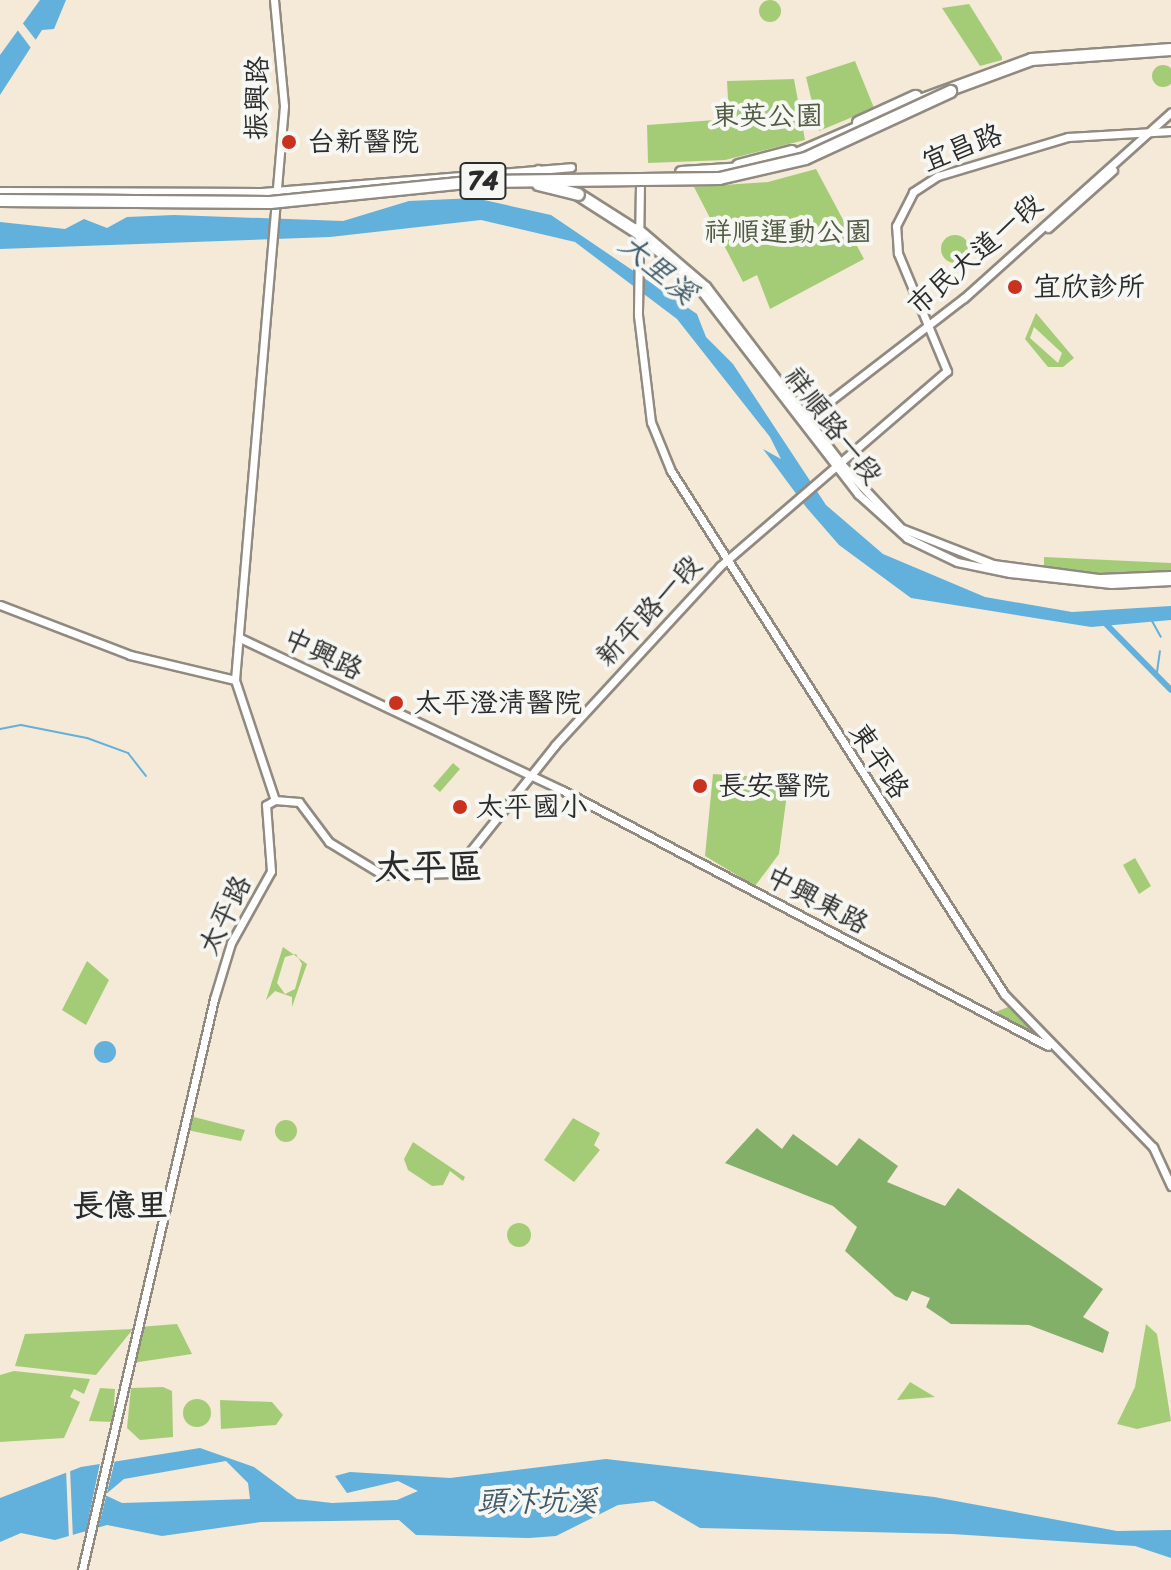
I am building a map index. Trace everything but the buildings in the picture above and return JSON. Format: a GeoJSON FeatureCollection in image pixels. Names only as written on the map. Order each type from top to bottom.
{"type":"FeatureCollection","features":[{"type":"Feature","properties":{"kind":"highway","name":"74"},"geometry":{"type":"LineString","coordinates":[[0,192],[273,196],[520,172],[732,170],[792,156],[999,67],[1171,49]]}},
{"type":"Feature","properties":{"kind":"highway","name":"74"},"geometry":{"type":"LineString","coordinates":[[0,200],[270,202],[438,185],[768,170],[1014,69],[1171,55]]}},
{"type":"Feature","properties":{"kind":"highway"},"geometry":{"type":"LineString","coordinates":[[732,170],[941,85]]}},
{"type":"Feature","properties":{"kind":"highway"},"geometry":{"type":"LineString","coordinates":[[438,185],[540,184],[578,194],[639,234]]}},
{"type":"Feature","properties":{"kind":"street","name":"振興路"},"geometry":{"type":"LineString","coordinates":[[268,257],[284,92],[274,0]]}},
{"type":"Feature","properties":{"kind":"street","name":"市民大道一段"},"geometry":{"type":"LineString","coordinates":[[1153,132],[1171,112]]}},
{"type":"Feature","properties":{"kind":"street","name":"市民大道一段"},"geometry":{"type":"LineString","coordinates":[[805,422],[930,328],[1171,118]]}},
{"type":"Feature","properties":{"kind":"street","name":"宜昌路"},"geometry":{"type":"LineString","coordinates":[[947,371],[898,253],[896,226],[913,192],[938,176],[1068,137],[1171,131]]}},
{"type":"Feature","properties":{"kind":"street"},"geometry":{"type":"LineString","coordinates":[[0,192],[273,195],[571,167]]}},
{"type":"Feature","properties":{"kind":"street","name":"祥順路一段"},"geometry":{"type":"LineString","coordinates":[[538,169],[639,234],[702,290],[884,523],[957,562],[1084,583],[1171,578]]}},
{"type":"Feature","properties":{"kind":"street","name":"祥順路一段"},"geometry":{"type":"LineString","coordinates":[[523,170],[535,185],[639,234]]}},
{"type":"Feature","properties":{"kind":"street"},"geometry":{"type":"LineString","coordinates":[[639,234],[640,184]]}},
{"type":"Feature","properties":{"kind":"street","name":"東平路"},"geometry":{"type":"LineString","coordinates":[[639,234],[637,312],[653,431],[726,561],[983,962],[1052,1047],[1153,1147],[1171,1186]]}},
{"type":"Feature","properties":{"kind":"street","name":"太平路"},"geometry":{"type":"LineString","coordinates":[[82,1570],[214,999],[231,943],[271,871],[266,805],[275,800],[235,680],[268,257]]}},
{"type":"Feature","properties":{"kind":"street","name":"新平路一段"},"geometry":{"type":"LineString","coordinates":[[275,800],[299,802],[329,842],[383,875],[453,873],[530,775],[726,561],[947,371]]}},
{"type":"Feature","properties":{"kind":"street"},"geometry":{"type":"LineString","coordinates":[[0,605],[130,655],[235,680]]}},
{"type":"Feature","properties":{"kind":"street","name":"中興路"},"geometry":{"type":"LineString","coordinates":[[240,638],[562,790]]}},
{"type":"Feature","properties":{"kind":"street","name":"中興東路"},"geometry":{"type":"LineString","coordinates":[[562,790],[1052,1047]]}},
{"type":"Feature","properties":{"kind":"green space"},"geometry":{"type":"Polygon","coordinates":[[[766,0],[774,0],[781,11],[774,22],[766,22],[759,15],[759,7],[766,0]]]}},
{"type":"Feature","properties":{"kind":"green space"},"geometry":{"type":"Polygon","coordinates":[[[969,4],[1002,60],[980,66],[942,8],[969,4]]]}},
{"type":"Feature","properties":{"kind":"green space"},"geometry":{"type":"Polygon","coordinates":[[[855,61],[874,108],[819,131],[806,77],[855,61]]]}},
{"type":"Feature","properties":{"kind":"green space"},"geometry":{"type":"Polygon","coordinates":[[[1163,65],[1171,68],[1174,76],[1171,84],[1163,87],[1155,84],[1152,76],[1155,68],[1163,65]]]}},
{"type":"Feature","properties":{"kind":"green space","name":"東英公園"},"geometry":{"type":"Polygon","coordinates":[[[794,79],[805,140],[725,160],[648,163],[647,125],[729,119],[727,81],[794,79]]]}},
{"type":"Feature","properties":{"kind":"green space","name":"祥順運動公園"},"geometry":{"type":"Polygon","coordinates":[[[816,169],[864,259],[770,309],[757,275],[743,282],[694,187],[768,182],[816,169]]]}},
{"type":"Feature","properties":{"kind":"green space"},"geometry":{"type":"Polygon","coordinates":[[[955,235],[965,239],[969,249],[965,259],[955,263],[945,259],[941,249],[945,239],[955,235]]]}},
{"type":"Feature","properties":{"kind":"green space"},"geometry":{"type":"Polygon","coordinates":[[[1036,313],[1074,358],[1063,367],[1048,367],[1025,339],[1036,313]],[[1034,327],[1030,338],[1058,363],[1062,353],[1034,327]]]}},
{"type":"Feature","properties":{"kind":"green space"},"geometry":{"type":"Polygon","coordinates":[[[1044,557],[1171,563],[1171,573],[1090,575],[1044,567],[1044,557]]]}},
{"type":"Feature","properties":{"kind":"green space"},"geometry":{"type":"Polygon","coordinates":[[[453,763],[460,769],[440,792],[433,786],[453,763]]]}},
{"type":"Feature","properties":{"kind":"green space"},"geometry":{"type":"Polygon","coordinates":[[[713,774],[789,779],[779,854],[755,886],[705,856],[713,774]]]}},
{"type":"Feature","properties":{"kind":"green space"},"geometry":{"type":"Polygon","coordinates":[[[1135,858],[1151,886],[1139,894],[1123,865],[1135,858]]]}},
{"type":"Feature","properties":{"kind":"green space"},"geometry":{"type":"Polygon","coordinates":[[[283,947],[294,955],[285,957],[277,983],[285,994],[295,989],[302,964],[298,958],[307,964],[292,1007],[292,997],[275,991],[266,1000],[283,947]]]}},
{"type":"Feature","properties":{"kind":"green space"},"geometry":{"type":"Polygon","coordinates":[[[87,961],[109,980],[86,1025],[62,1010],[87,961]]]}},
{"type":"Feature","properties":{"kind":"green space"},"geometry":{"type":"Polygon","coordinates":[[[1008,1007],[1033,1032],[1033,1034],[993,1013],[1008,1007]]]}},
{"type":"Feature","properties":{"kind":"green space"},"geometry":{"type":"Polygon","coordinates":[[[190,1116],[245,1130],[241,1141],[187,1130],[190,1116]]]}},
{"type":"Feature","properties":{"kind":"green space"},"geometry":{"type":"Polygon","coordinates":[[[573,1118],[600,1133],[594,1145],[600,1150],[574,1182],[544,1160],[573,1118]]]}},
{"type":"Feature","properties":{"kind":"green space"},"geometry":{"type":"Polygon","coordinates":[[[286,1120],[294,1123],[297,1131],[294,1139],[286,1142],[278,1139],[275,1131],[278,1123],[286,1120]]]}},
{"type":"Feature","properties":{"kind":"green space"},"geometry":{"type":"Polygon","coordinates":[[[757,1128],[782,1149],[793,1134],[837,1166],[859,1138],[898,1166],[887,1182],[945,1206],[958,1188],[1103,1289],[1083,1317],[1109,1332],[1103,1353],[1029,1325],[951,1324],[926,1307],[930,1298],[912,1291],[907,1301],[895,1296],[845,1251],[857,1227],[833,1206],[725,1163],[757,1128]]]}},
{"type":"Feature","properties":{"kind":"green space"},"geometry":{"type":"Polygon","coordinates":[[[413,1142],[465,1177],[463,1181],[450,1171],[443,1185],[432,1186],[408,1170],[404,1159],[413,1142]]]}},
{"type":"Feature","properties":{"kind":"green space"},"geometry":{"type":"Polygon","coordinates":[[[152,1196],[159,1199],[162,1206],[159,1213],[152,1216],[145,1213],[142,1206],[145,1199],[152,1196]]]}},
{"type":"Feature","properties":{"kind":"green space"},"geometry":{"type":"Polygon","coordinates":[[[519,1223],[528,1226],[531,1235],[528,1244],[519,1247],[510,1244],[507,1235],[510,1226],[519,1223]]]}},
{"type":"Feature","properties":{"kind":"green space"},"geometry":{"type":"Polygon","coordinates":[[[177,1324],[192,1354],[132,1363],[139,1327],[177,1324]]]}},
{"type":"Feature","properties":{"kind":"green space"},"geometry":{"type":"Polygon","coordinates":[[[1146,1324],[1157,1334],[1171,1421],[1137,1429],[1117,1424],[1135,1387],[1146,1324]]]}},
{"type":"Feature","properties":{"kind":"green space"},"geometry":{"type":"Polygon","coordinates":[[[133,1329],[96,1375],[15,1366],[25,1334],[133,1329]]]}},
{"type":"Feature","properties":{"kind":"green space"},"geometry":{"type":"Polygon","coordinates":[[[14,1371],[90,1379],[84,1394],[74,1389],[70,1397],[80,1402],[64,1438],[0,1442],[0,1375],[14,1371]]]}},
{"type":"Feature","properties":{"kind":"green space"},"geometry":{"type":"Polygon","coordinates":[[[910,1382],[935,1397],[897,1400],[910,1382]]]}},
{"type":"Feature","properties":{"kind":"green space"},"geometry":{"type":"Polygon","coordinates":[[[163,1387],[172,1391],[173,1437],[140,1440],[127,1428],[131,1388],[163,1387]]]}},
{"type":"Feature","properties":{"kind":"green space"},"geometry":{"type":"Polygon","coordinates":[[[100,1388],[115,1389],[113,1422],[89,1421],[100,1388]]]}},
{"type":"Feature","properties":{"kind":"green space"},"geometry":{"type":"Polygon","coordinates":[[[197,1399],[207,1403],[211,1413],[207,1423],[197,1427],[187,1423],[183,1413],[187,1403],[197,1399]]]}},
{"type":"Feature","properties":{"kind":"green space"},"geometry":{"type":"Polygon","coordinates":[[[220,1400],[272,1402],[283,1415],[276,1425],[221,1429],[220,1400]]]}},
{"type":"Feature","properties":{"kind":"water"},"geometry":{"type":"Polygon","coordinates":[[[40,0],[66,0],[54,29],[42,30],[0,95],[0,55],[40,0]]]}},
{"type":"Feature","properties":{"kind":"water"},"geometry":{"type":"Polygon","coordinates":[[[475,198],[551,215],[697,314],[706,337],[733,364],[826,505],[883,554],[985,597],[1072,612],[1171,606],[1171,620],[1091,627],[911,598],[839,545],[806,507],[763,449],[781,459],[770,437],[677,319],[575,242],[481,220],[330,237],[0,249],[0,222],[65,229],[84,219],[107,228],[127,217],[174,215],[343,221],[409,201],[475,198]]]}},
{"type":"Feature","properties":{"kind":"water"},"geometry":{"type":"Polygon","coordinates":[[[105,1041],[113,1044],[116,1052],[113,1060],[105,1063],[97,1060],[94,1052],[97,1044],[105,1041]]]}},
{"type":"Feature","properties":{"kind":"water","name":"頭汴坑溪"},"geometry":{"type":"Polygon","coordinates":[[[200,1448],[254,1467],[297,1499],[332,1503],[397,1500],[418,1491],[398,1481],[347,1493],[335,1476],[350,1472],[450,1478],[606,1459],[934,1497],[1117,1531],[1171,1530],[1171,1558],[1135,1546],[952,1534],[700,1528],[654,1501],[618,1505],[556,1536],[529,1538],[416,1535],[399,1520],[261,1522],[162,1536],[107,1525],[55,1540],[21,1533],[0,1542],[0,1498],[81,1467],[200,1448]],[[226,1461],[124,1479],[105,1495],[122,1503],[250,1499],[248,1483],[226,1461]]]}},
{"type":"Feature","properties":{"kind":"pier"},"geometry":{"type":"Polygon","coordinates":[[[21,21],[39,44],[34,52],[16,28],[21,21]]]}},
{"type":"Feature","properties":{"kind":"pier"},"geometry":{"type":"Polygon","coordinates":[[[116,1456],[97,1533],[85,1536],[101,1458],[116,1456]]]}},
{"type":"Feature","properties":{"kind":"pier"},"geometry":{"type":"Polygon","coordinates":[[[70,1468],[73,1539],[69,1540],[66,1470],[70,1468]]]}},
{"type":"Feature","properties":{"kind":"waterway"},"geometry":{"type":"LineString","coordinates":[[1152,621],[1161,637]]}},
{"type":"Feature","properties":{"kind":"waterway"},"geometry":{"type":"LineString","coordinates":[[1104,622],[1171,690]]}},
{"type":"Feature","properties":{"kind":"waterway"},"geometry":{"type":"LineString","coordinates":[[1157,672],[1160,651]]}},
{"type":"Feature","properties":{"kind":"waterway"},"geometry":{"type":"LineString","coordinates":[[0,729],[21,725],[87,738],[128,753],[146,776]]}},
{"type":"Feature","properties":{"kind":"place","name":"台新醫院"},"geometry":{"type":"Point","coordinates":[289,142]}},
{"type":"Feature","properties":{"kind":"place","name":"宜欣診所"},"geometry":{"type":"Point","coordinates":[1015,287]}},
{"type":"Feature","properties":{"kind":"place","name":"太平澄清醫院"},"geometry":{"type":"Point","coordinates":[396,703]}},
{"type":"Feature","properties":{"kind":"place","name":"長安醫院"},"geometry":{"type":"Point","coordinates":[700,786]}},
{"type":"Feature","properties":{"kind":"place","name":"太平國小"},"geometry":{"type":"Point","coordinates":[460,807]}},
{"type":"Feature","properties":{"kind":"district","name":"太平區"},"geometry":{"type":"Point","coordinates":[429,868]}},
{"type":"Feature","properties":{"kind":"district","name":"長億里"},"geometry":{"type":"Point","coordinates":[120,1206]}},
{"type":"Feature","properties":{"kind":"water label","name":"大里溪"},"geometry":{"type":"Point","coordinates":[658,269]}}]}
